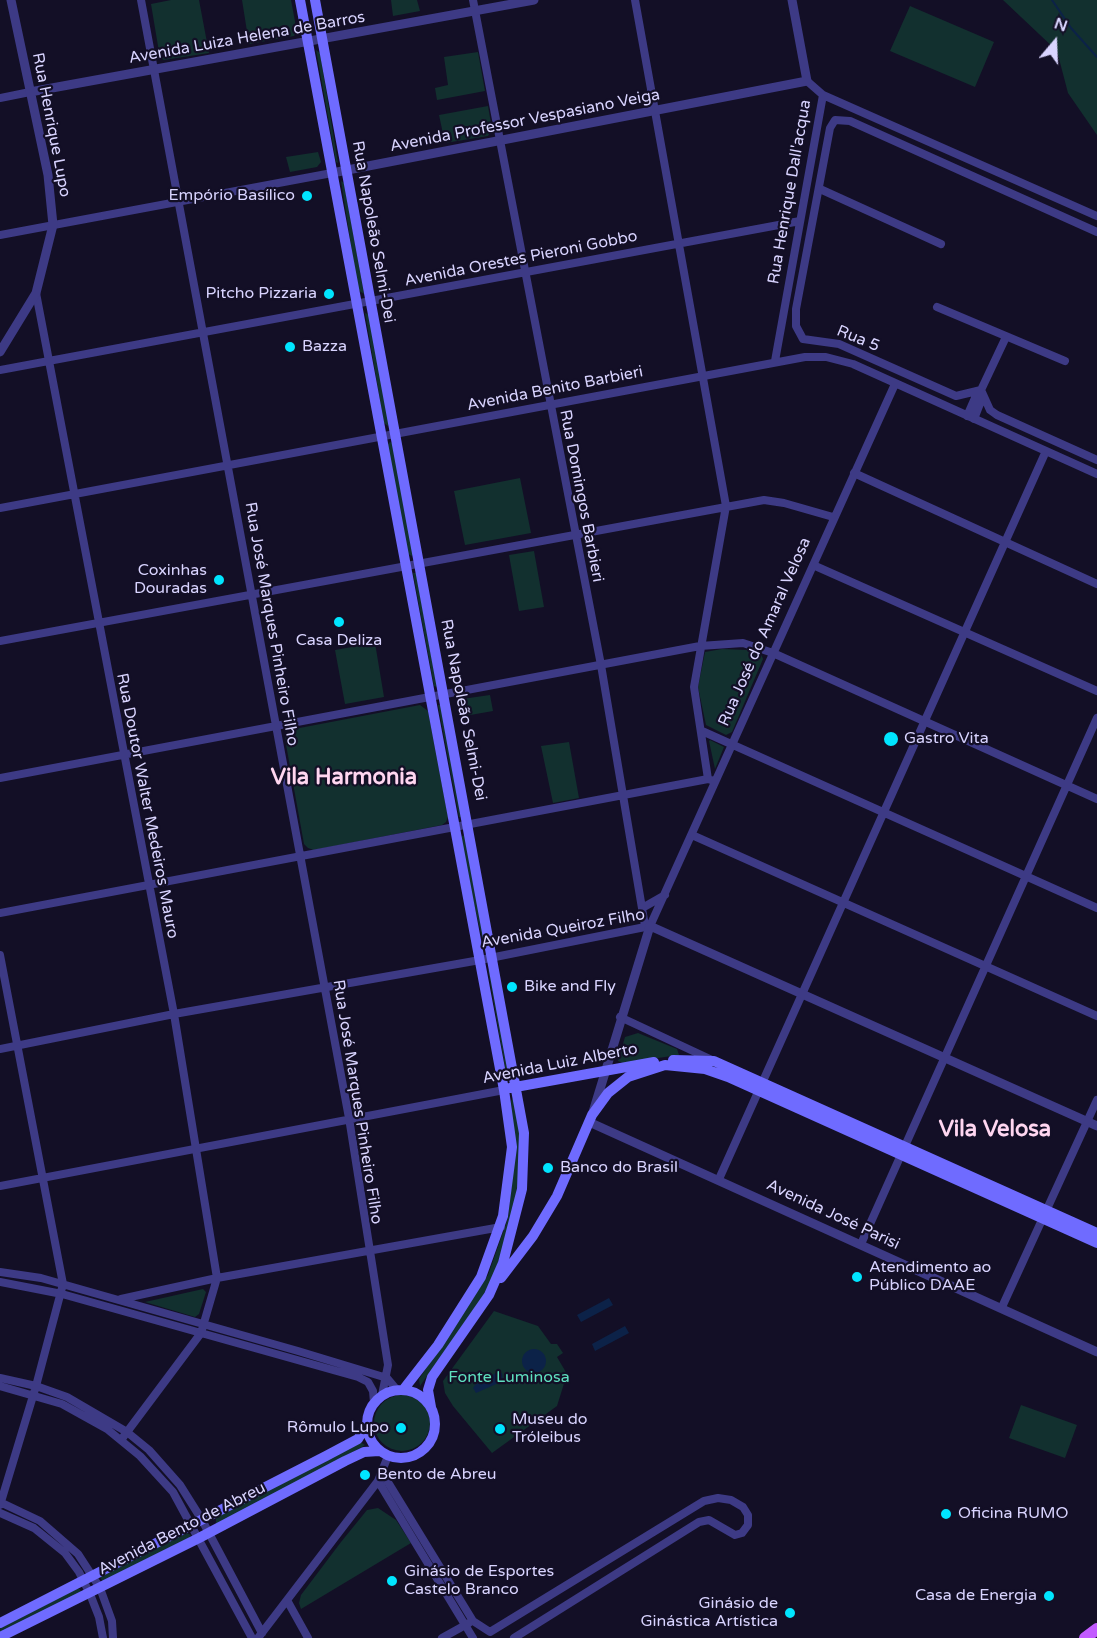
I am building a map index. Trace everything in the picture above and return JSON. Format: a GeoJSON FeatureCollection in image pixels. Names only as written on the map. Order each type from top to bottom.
{"type":"FeatureCollection","features":[{"type":"Feature","properties":{"kind":"main road","name":"Rua Napoleão Selmi-Dei"},"geometry":{"type":"LineString","coordinates":[[300,0],[480,960],[512,1147],[510,1179],[501,1227],[481,1277],[438,1345],[400,1390]]}},
{"type":"Feature","properties":{"kind":"main road","name":"Rua Napoleão Selmi-Dei"},"geometry":{"type":"LineString","coordinates":[[315,0],[469,824],[525,1141],[522,1189],[503,1263],[489,1295],[432,1377],[428,1390],[431,1407]]}},
{"type":"Feature","properties":{"kind":"main road","name":"Avenida Luiz Alberto"},"geometry":{"type":"LineString","coordinates":[[504,1090],[678,1059],[714,1061],[759,1086],[903,1149],[1045,1215],[1097,1243]]}},
{"type":"Feature","properties":{"kind":"main road","name":"Avenida Luiz Alberto"},"geometry":{"type":"LineString","coordinates":[[612,1089],[642,1070],[674,1065],[705,1069],[759,1086]]}},
{"type":"Feature","properties":{"kind":"main road","name":"Rua José do Amaral Velosa"},"geometry":{"type":"LineString","coordinates":[[489,1295],[533,1236],[557,1196],[591,1118],[612,1089]]}},
{"type":"Feature","properties":{"kind":"main road","name":"Avenida Luiz Alberto"},"geometry":{"type":"LineString","coordinates":[[1045,1215],[1097,1233]]}},
{"type":"Feature","properties":{"kind":"main road"},"geometry":{"type":"LineString","coordinates":[[400,1390],[416,1393],[431,1407],[436,1426],[428,1446],[410,1458],[384,1454],[368,1434],[367,1424],[374,1403],[382,1395],[400,1390]]}},
{"type":"Feature","properties":{"kind":"main road","name":"Avenida Bento de Abreu"},"geometry":{"type":"LineString","coordinates":[[0,1623],[358,1439],[367,1424]]}},
{"type":"Feature","properties":{"kind":"main road","name":"Avenida Bento de Abreu"},"geometry":{"type":"LineString","coordinates":[[0,1637],[204,1536],[345,1461],[364,1452],[384,1454]]}},
{"type":"Feature","properties":{"kind":"main road"},"geometry":{"type":"LineString","coordinates":[[1085,1638],[1097,1629]]}},
{"type":"Feature","properties":{"kind":"street","name":"Rua Henrique Lupo"},"geometry":{"type":"LineString","coordinates":[[0,352],[36,294],[53,225],[48,175],[11,0]]}},
{"type":"Feature","properties":{"kind":"street","name":"Rua José Marques Pinheiro Filho"},"geometry":{"type":"LineString","coordinates":[[141,0],[349,1118],[368,1251],[388,1365],[382,1395]]}},
{"type":"Feature","properties":{"kind":"street","name":"Rua Domingos Barbieri"},"geometry":{"type":"LineString","coordinates":[[473,0],[574,535],[601,664],[648,926]]}},
{"type":"Feature","properties":{"kind":"street","name":"Avenida Luiza Helena de Barros"},"geometry":{"type":"LineString","coordinates":[[0,98],[534,0]]}},
{"type":"Feature","properties":{"kind":"street"},"geometry":{"type":"LineString","coordinates":[[0,913],[455,826],[711,780],[694,687],[726,506],[681,243],[635,0]]}},
{"type":"Feature","properties":{"kind":"street","name":"Rua Henrique Dall'acqua"},"geometry":{"type":"LineString","coordinates":[[775,361],[823,95],[807,81],[792,0]]}},
{"type":"Feature","properties":{"kind":"street","name":"Avenida Professor Vespasiano Veiga"},"geometry":{"type":"LineString","coordinates":[[0,235],[655,112],[807,81]]}},
{"type":"Feature","properties":{"kind":"street"},"geometry":{"type":"LineString","coordinates":[[823,95],[1097,216]]}},
{"type":"Feature","properties":{"kind":"street","name":"Rua 5"},"geometry":{"type":"LineString","coordinates":[[981,392],[956,396],[839,344],[803,339],[798,335],[796,309],[830,128],[835,120],[850,121],[1097,232]]}},
{"type":"Feature","properties":{"kind":"street"},"geometry":{"type":"LineString","coordinates":[[820,189],[941,244]]}},
{"type":"Feature","properties":{"kind":"street","name":"Avenida Orestes Pieroni Gobbo"},"geometry":{"type":"LineString","coordinates":[[0,370],[800,220]]}},
{"type":"Feature","properties":{"kind":"street","name":"Rua Doutor Walter Medeiros Mauro"},"geometry":{"type":"LineString","coordinates":[[36,294],[73,495],[100,621],[122,755],[174,1014],[217,1278],[201,1333],[121,1440]]}},
{"type":"Feature","properties":{"kind":"street"},"geometry":{"type":"LineString","coordinates":[[936,307],[1065,361]]}},
{"type":"Feature","properties":{"kind":"street"},"geometry":{"type":"LineString","coordinates":[[971,417],[1006,337]]}},
{"type":"Feature","properties":{"kind":"street","name":"Avenida Benito Barbieri"},"geometry":{"type":"LineString","coordinates":[[0,508],[549,403],[805,357],[826,357],[853,364],[1097,474]]}},
{"type":"Feature","properties":{"kind":"street","name":"Rua José do Amaral Velosa"},"geometry":{"type":"LineString","coordinates":[[591,1118],[603,1071],[648,926],[666,895],[692,835],[711,780],[731,743],[894,384]]}},
{"type":"Feature","properties":{"kind":"street"},"geometry":{"type":"LineString","coordinates":[[981,392],[990,410],[997,415],[1097,460]]}},
{"type":"Feature","properties":{"kind":"street"},"geometry":{"type":"LineString","coordinates":[[719,1179],[922,722],[1046,451]]}},
{"type":"Feature","properties":{"kind":"street"},"geometry":{"type":"LineString","coordinates":[[854,473],[1097,584]]}},
{"type":"Feature","properties":{"kind":"street"},"geometry":{"type":"LineString","coordinates":[[0,641],[764,500],[795,505],[833,517]]}},
{"type":"Feature","properties":{"kind":"street"},"geometry":{"type":"LineString","coordinates":[[813,565],[1097,691]]}},
{"type":"Feature","properties":{"kind":"street"},"geometry":{"type":"LineString","coordinates":[[0,778],[700,646],[743,643],[772,653],[1097,799]]}},
{"type":"Feature","properties":{"kind":"street"},"geometry":{"type":"LineString","coordinates":[[861,1244],[1097,718]]}},
{"type":"Feature","properties":{"kind":"street"},"geometry":{"type":"LineString","coordinates":[[702,731],[1097,908]]}},
{"type":"Feature","properties":{"kind":"street"},"geometry":{"type":"LineString","coordinates":[[692,835],[1097,1016]]}},
{"type":"Feature","properties":{"kind":"street"},"geometry":{"type":"LineString","coordinates":[[644,907],[666,895]]}},
{"type":"Feature","properties":{"kind":"street","name":"Avenida Queiroz Filho"},"geometry":{"type":"LineString","coordinates":[[0,1049],[174,1014],[480,960],[648,926],[1097,1126]]}},
{"type":"Feature","properties":{"kind":"street"},"geometry":{"type":"LineString","coordinates":[[0,955],[63,1284],[35,1390],[0,1503],[21,1510],[59,1535],[93,1574],[112,1621],[113,1638]]}},
{"type":"Feature","properties":{"kind":"street"},"geometry":{"type":"LineString","coordinates":[[620,1017],[714,1061]]}},
{"type":"Feature","properties":{"kind":"street","name":"Avenida Luiz Alberto"},"geometry":{"type":"LineString","coordinates":[[0,1186],[504,1090]]}},
{"type":"Feature","properties":{"kind":"street"},"geometry":{"type":"LineString","coordinates":[[1002,1307],[1097,1100]]}},
{"type":"Feature","properties":{"kind":"street","name":"Avenida José Parisi"},"geometry":{"type":"LineString","coordinates":[[591,1118],[1097,1352]]}},
{"type":"Feature","properties":{"kind":"street"},"geometry":{"type":"LineString","coordinates":[[119,1299],[217,1278],[501,1227]]}},
{"type":"Feature","properties":{"kind":"street"},"geometry":{"type":"LineString","coordinates":[[0,1272],[63,1284],[204,1324],[387,1378],[400,1390]]}},
{"type":"Feature","properties":{"kind":"street"},"geometry":{"type":"LineString","coordinates":[[0,1282],[62,1294],[358,1377],[368,1382],[374,1403]]}},
{"type":"Feature","properties":{"kind":"street"},"geometry":{"type":"LineString","coordinates":[[0,1378],[95,1411],[127,1432],[165,1467],[260,1635],[288,1602],[381,1477],[384,1454]]}},
{"type":"Feature","properties":{"kind":"street"},"geometry":{"type":"LineString","coordinates":[[0,1386],[35,1390],[88,1417],[140,1456],[173,1492],[197,1523]]}},
{"type":"Feature","properties":{"kind":"street"},"geometry":{"type":"LineString","coordinates":[[381,1477],[473,1621],[490,1632],[704,1501],[718,1498],[731,1500],[743,1507],[748,1515],[748,1525],[742,1533],[735,1535],[709,1520],[699,1522],[514,1638]]}},
{"type":"Feature","properties":{"kind":"street"},"geometry":{"type":"LineString","coordinates":[[381,1477],[464,1626],[473,1638]]}},
{"type":"Feature","properties":{"kind":"street"},"geometry":{"type":"LineString","coordinates":[[0,1513],[34,1528],[65,1552],[90,1594],[99,1617],[103,1638]]}},
{"type":"Feature","properties":{"kind":"street"},"geometry":{"type":"LineString","coordinates":[[204,1536],[252,1638]]}},
{"type":"Feature","properties":{"kind":"street"},"geometry":{"type":"LineString","coordinates":[[288,1602],[308,1638]]}},
{"type":"Feature","properties":{"kind":"street"},"geometry":{"type":"LineString","coordinates":[[442,1638],[473,1621]]}},
{"type":"Feature","properties":{"kind":"green space"},"geometry":{"type":"Polygon","coordinates":[[[171,0],[199,0],[209,53],[164,60],[160,58],[151,4],[171,0]]]}},
{"type":"Feature","properties":{"kind":"green space"},"geometry":{"type":"Polygon","coordinates":[[[242,0],[291,0],[297,32],[294,36],[249,44],[242,0]]]}},
{"type":"Feature","properties":{"kind":"green space"},"geometry":{"type":"Polygon","coordinates":[[[391,0],[417,0],[420,11],[393,16],[391,0]]]}},
{"type":"Feature","properties":{"kind":"green space"},"geometry":{"type":"Polygon","coordinates":[[[1003,0],[1097,0],[1097,135],[1068,93],[1057,51],[1003,0]]]}},
{"type":"Feature","properties":{"kind":"green space"},"geometry":{"type":"Polygon","coordinates":[[[910,6],[994,42],[975,87],[890,51],[910,6]]]}},
{"type":"Feature","properties":{"kind":"green space"},"geometry":{"type":"Polygon","coordinates":[[[316,50],[320,53],[338,163],[336,162],[316,50]]]}},
{"type":"Feature","properties":{"kind":"green space"},"geometry":{"type":"Polygon","coordinates":[[[478,52],[485,91],[437,100],[435,88],[448,85],[444,57],[478,52]]]}},
{"type":"Feature","properties":{"kind":"green space"},"geometry":{"type":"Polygon","coordinates":[[[488,106],[492,129],[488,136],[445,143],[439,115],[488,106]]]}},
{"type":"Feature","properties":{"kind":"green space"},"geometry":{"type":"Polygon","coordinates":[[[318,152],[321,162],[317,167],[290,172],[286,157],[318,152]]]}},
{"type":"Feature","properties":{"kind":"green space"},"geometry":{"type":"Polygon","coordinates":[[[341,181],[344,183],[364,294],[358,290],[341,181]]]}},
{"type":"Feature","properties":{"kind":"green space"},"geometry":{"type":"Polygon","coordinates":[[[365,313],[370,315],[390,422],[388,426],[384,423],[365,313]]]}},
{"type":"Feature","properties":{"kind":"green space"},"geometry":{"type":"Polygon","coordinates":[[[390,442],[394,444],[414,553],[412,556],[408,554],[387,445],[390,442]]]}},
{"type":"Feature","properties":{"kind":"green space"},"geometry":{"type":"Polygon","coordinates":[[[520,478],[531,533],[465,545],[454,491],[520,478]]]}},
{"type":"Feature","properties":{"kind":"green space"},"geometry":{"type":"Polygon","coordinates":[[[534,551],[544,607],[519,611],[509,555],[534,551]]]}},
{"type":"Feature","properties":{"kind":"green space"},"geometry":{"type":"Polygon","coordinates":[[[413,573],[416,573],[437,687],[434,686],[413,573]]]}},
{"type":"Feature","properties":{"kind":"green space"},"geometry":{"type":"Polygon","coordinates":[[[375,643],[384,697],[345,704],[335,650],[375,643]]]}},
{"type":"Feature","properties":{"kind":"green space"},"geometry":{"type":"Polygon","coordinates":[[[722,649],[748,650],[761,654],[763,659],[732,732],[726,735],[706,725],[698,687],[705,652],[722,649]]]}},
{"type":"Feature","properties":{"kind":"green space"},"geometry":{"type":"Polygon","coordinates":[[[490,695],[493,711],[459,717],[457,708],[462,699],[490,695]]]}},
{"type":"Feature","properties":{"kind":"green space"},"geometry":{"type":"Polygon","coordinates":[[[420,705],[428,711],[448,817],[446,822],[442,825],[314,850],[308,848],[304,844],[285,739],[286,733],[289,730],[420,705]]]}},
{"type":"Feature","properties":{"kind":"green space"},"geometry":{"type":"Polygon","coordinates":[[[438,705],[441,705],[462,817],[459,817],[438,705]]]}},
{"type":"Feature","properties":{"kind":"green space"},"geometry":{"type":"Polygon","coordinates":[[[709,741],[724,747],[715,769],[709,741]]]}},
{"type":"Feature","properties":{"kind":"green space"},"geometry":{"type":"Polygon","coordinates":[[[569,742],[579,798],[553,803],[541,746],[569,742]]]}},
{"type":"Feature","properties":{"kind":"green space"},"geometry":{"type":"Polygon","coordinates":[[[464,835],[488,945],[484,946],[461,837],[464,835]]]}},
{"type":"Feature","properties":{"kind":"green space"},"geometry":{"type":"Polygon","coordinates":[[[488,970],[490,970],[511,1076],[507,1078],[488,970]]]}},
{"type":"Feature","properties":{"kind":"green space"},"geometry":{"type":"Polygon","coordinates":[[[638,1033],[677,1049],[679,1055],[623,1063],[618,1061],[625,1037],[638,1033]]]}},
{"type":"Feature","properties":{"kind":"green space"},"geometry":{"type":"Polygon","coordinates":[[[513,1098],[523,1147],[512,1220],[493,1277],[481,1299],[420,1386],[419,1379],[488,1275],[508,1218],[515,1153],[511,1101],[513,1098]]]}},
{"type":"Feature","properties":{"kind":"green space"},"geometry":{"type":"Polygon","coordinates":[[[203,1289],[206,1292],[199,1314],[195,1317],[145,1302],[203,1289]]]}},
{"type":"Feature","properties":{"kind":"green space","name":"Fonte Luminosa"},"geometry":{"type":"Polygon","coordinates":[[[494,1311],[538,1326],[551,1344],[557,1344],[563,1353],[557,1357],[567,1374],[557,1406],[492,1453],[453,1406],[445,1393],[443,1381],[494,1311]]]}},
{"type":"Feature","properties":{"kind":"green space"},"geometry":{"type":"Polygon","coordinates":[[[402,1395],[413,1397],[422,1403],[428,1412],[430,1423],[428,1434],[422,1443],[413,1449],[402,1451],[391,1449],[382,1443],[376,1434],[374,1423],[376,1412],[382,1403],[391,1397],[402,1395]]]}},
{"type":"Feature","properties":{"kind":"green space"},"geometry":{"type":"Polygon","coordinates":[[[1021,1405],[1077,1425],[1065,1458],[1009,1438],[1021,1405]]]}},
{"type":"Feature","properties":{"kind":"green space"},"geometry":{"type":"Polygon","coordinates":[[[360,1442],[365,1445],[220,1523],[216,1523],[216,1517],[360,1442]]]}},
{"type":"Feature","properties":{"kind":"green space"},"geometry":{"type":"Polygon","coordinates":[[[378,1508],[396,1520],[411,1543],[301,1609],[299,1603],[301,1595],[341,1542],[367,1510],[378,1508]]]}},
{"type":"Feature","properties":{"kind":"green space"},"geometry":{"type":"Polygon","coordinates":[[[185,1532],[191,1535],[188,1539],[103,1582],[100,1577],[185,1532]]]}},
{"type":"Feature","properties":{"kind":"green space"},"geometry":{"type":"Polygon","coordinates":[[[80,1589],[81,1592],[0,1635],[0,1628],[80,1589]]]}},
{"type":"Feature","properties":{"kind":"water"},"geometry":{"type":"Polygon","coordinates":[[[609,1298],[613,1305],[581,1322],[577,1315],[609,1298]]]}},
{"type":"Feature","properties":{"kind":"water"},"geometry":{"type":"Polygon","coordinates":[[[625,1326],[629,1333],[595,1351],[592,1344],[625,1326]]]}},
{"type":"Feature","properties":{"kind":"water"},"geometry":{"type":"Polygon","coordinates":[[[534,1349],[539,1350],[545,1356],[545,1366],[539,1372],[534,1373],[529,1372],[523,1366],[522,1361],[523,1356],[529,1350],[534,1349]]]}},
{"type":"Feature","properties":{"kind":"water"},"geometry":{"type":"Polygon","coordinates":[[[496,1373],[502,1373],[503,1381],[476,1393],[473,1388],[475,1385],[496,1373]]]}},
{"type":"Feature","properties":{"kind":"waterway"},"geometry":{"type":"LineString","coordinates":[[1052,0],[1071,28],[1097,57]]}},
{"type":"Feature","properties":{"kind":"place","name":"Empório Basílico"},"geometry":{"type":"Point","coordinates":[307,196]}},
{"type":"Feature","properties":{"kind":"place","name":"Pitcho Pizzaria"},"geometry":{"type":"Point","coordinates":[329,294]}},
{"type":"Feature","properties":{"kind":"place","name":"Bazza"},"geometry":{"type":"Point","coordinates":[290,347]}},
{"type":"Feature","properties":{"kind":"place","name":"Coxinhas Douradas"},"geometry":{"type":"Point","coordinates":[219,580]}},
{"type":"Feature","properties":{"kind":"place","name":"Casa Deliza"},"geometry":{"type":"Point","coordinates":[339,622]}},
{"type":"Feature","properties":{"kind":"place","name":"Gastro Vita"},"geometry":{"type":"Point","coordinates":[891,739]}},
{"type":"Feature","properties":{"kind":"place","name":"Bike and Fly"},"geometry":{"type":"Point","coordinates":[512,987]}},
{"type":"Feature","properties":{"kind":"place","name":"Banco do Brasil"},"geometry":{"type":"Point","coordinates":[548,1168]}},
{"type":"Feature","properties":{"kind":"place","name":"Atendimento ao Público DAAE"},"geometry":{"type":"Point","coordinates":[857,1277]}},
{"type":"Feature","properties":{"kind":"place","name":"Rômulo Lupo"},"geometry":{"type":"Point","coordinates":[401,1428]}},
{"type":"Feature","properties":{"kind":"place","name":"Museu do Tróleibus"},"geometry":{"type":"Point","coordinates":[500,1429]}},
{"type":"Feature","properties":{"kind":"place","name":"Bento de Abreu"},"geometry":{"type":"Point","coordinates":[365,1475]}},
{"type":"Feature","properties":{"kind":"place","name":"Oficina RUMO"},"geometry":{"type":"Point","coordinates":[946,1514]}},
{"type":"Feature","properties":{"kind":"place","name":"Ginásio de Esportes Castelo Branco"},"geometry":{"type":"Point","coordinates":[392,1581]}},
{"type":"Feature","properties":{"kind":"place","name":"Casa de Energia"},"geometry":{"type":"Point","coordinates":[1049,1596]}},
{"type":"Feature","properties":{"kind":"place","name":"Ginásio de Ginástica Artística"},"geometry":{"type":"Point","coordinates":[790,1613]}},
{"type":"Feature","properties":{"kind":"district","name":"Vila Harmonia"},"geometry":{"type":"Point","coordinates":[344,778]}},
{"type":"Feature","properties":{"kind":"district","name":"Vila Velosa"},"geometry":{"type":"Point","coordinates":[995,1130]}}]}
